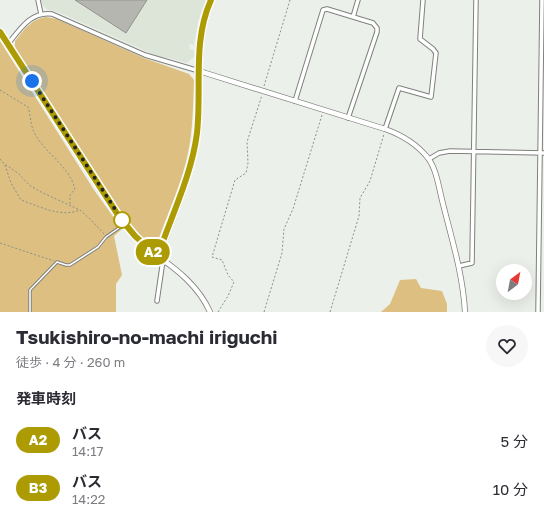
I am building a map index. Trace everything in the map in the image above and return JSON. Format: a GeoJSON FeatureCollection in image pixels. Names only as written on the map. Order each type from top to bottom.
{"type":"FeatureCollection","features":[{"type":"Feature","properties":{"kind":"main road"},"geometry":{"type":"LineString","coordinates":[[0,32],[124,224],[156,255],[162,244],[190,167],[194,150],[198,115],[200,34],[211,0]]}},
{"type":"Feature","properties":{"kind":"street"},"geometry":{"type":"LineString","coordinates":[[38,0],[41,14]]}},
{"type":"Feature","properties":{"kind":"street"},"geometry":{"type":"LineString","coordinates":[[353,17],[358,0]]}},
{"type":"Feature","properties":{"kind":"street"},"geometry":{"type":"LineString","coordinates":[[385,129],[399,88],[431,97],[436,53],[433,48],[420,39],[423,0]]}},
{"type":"Feature","properties":{"kind":"street"},"geometry":{"type":"LineString","coordinates":[[459,266],[472,263],[476,0]]}},
{"type":"Feature","properties":{"kind":"street"},"geometry":{"type":"LineString","coordinates":[[538,312],[542,153],[542,0]]}},
{"type":"Feature","properties":{"kind":"street"},"geometry":{"type":"LineString","coordinates":[[295,101],[322,12],[325,9],[374,23],[377,28],[348,118]]}},
{"type":"Feature","properties":{"kind":"street"},"geometry":{"type":"LineString","coordinates":[[8,44],[32,17],[47,13],[57,15],[145,55],[401,135],[414,144],[428,159],[438,183],[459,266],[465,312]]}},
{"type":"Feature","properties":{"kind":"street"},"geometry":{"type":"LineString","coordinates":[[428,159],[439,153],[450,151],[542,153]]}},
{"type":"Feature","properties":{"kind":"street"},"geometry":{"type":"LineString","coordinates":[[156,255],[184,276],[204,300],[210,312]]}},
{"type":"Feature","properties":{"kind":"street"},"geometry":{"type":"LineString","coordinates":[[156,302],[163,260]]}},
{"type":"Feature","properties":{"kind":"lane"},"geometry":{"type":"LineString","coordinates":[[30,312],[30,288],[56,262],[70,265],[98,247],[106,237],[124,224]]}},
{"type":"Feature","properties":{"kind":"path"},"geometry":{"type":"LineString","coordinates":[[218,312],[228,296],[234,282],[228,275],[222,260],[212,257],[235,180],[246,173],[248,163],[247,142],[290,0]]}},
{"type":"Feature","properties":{"kind":"path"},"geometry":{"type":"LineString","coordinates":[[0,90],[28,107],[30,121],[35,133],[70,175],[75,189],[70,195],[70,204]]}},
{"type":"Feature","properties":{"kind":"path"},"geometry":{"type":"LineString","coordinates":[[264,312],[282,253],[284,229],[293,209],[324,110]]}},
{"type":"Feature","properties":{"kind":"path"},"geometry":{"type":"LineString","coordinates":[[330,312],[359,216],[360,198],[370,182],[385,129]]}},
{"type":"Feature","properties":{"kind":"path"},"geometry":{"type":"LineString","coordinates":[[0,160],[19,174],[29,185],[80,210],[106,237]]}},
{"type":"Feature","properties":{"kind":"path"},"geometry":{"type":"LineString","coordinates":[[5,164],[11,183],[21,200],[32,203],[44,209],[57,212],[71,213],[80,210]]}},
{"type":"Feature","properties":{"kind":"path"},"geometry":{"type":"LineString","coordinates":[[0,243],[56,262]]}},
{"type":"Feature","properties":{"kind":"shaded area"},"geometry":{"type":"Polygon","coordinates":[[[40,0],[206,0],[198,22],[194,45],[190,44],[189,49],[194,50],[194,57],[186,63],[159,57],[58,12],[48,10],[40,0]]]}},
{"type":"Feature","properties":{"kind":"shaded area"},"geometry":{"type":"Polygon","coordinates":[[[46,17],[57,19],[144,58],[189,74],[194,80],[192,126],[188,153],[179,186],[158,241],[148,243],[127,221],[15,47],[15,41],[28,26],[36,20],[46,17]]]}},
{"type":"Feature","properties":{"kind":"shaded area"},"geometry":{"type":"Polygon","coordinates":[[[0,41],[94,190],[122,229],[114,236],[122,275],[116,284],[116,312],[0,312],[0,41]]]}},
{"type":"Feature","properties":{"kind":"shaded area"},"geometry":{"type":"Polygon","coordinates":[[[416,279],[421,288],[442,291],[447,304],[447,312],[381,312],[390,304],[400,280],[416,279]]]}},
{"type":"Feature","properties":{"kind":"building"},"geometry":{"type":"Polygon","coordinates":[[[75,0],[147,0],[126,33],[75,0]]]}},
{"type":"Feature","properties":{"kind":"bus line","name":"A2"},"geometry":{"type":"LineString","coordinates":[[0,32],[120,218],[135,236],[156,255],[162,244],[190,167],[194,150],[198,115],[200,34],[211,0]]}},
{"type":"Feature","properties":{"kind":"route"},"geometry":{"type":"LineString","coordinates":[[32,81],[122,220]]}}]}
